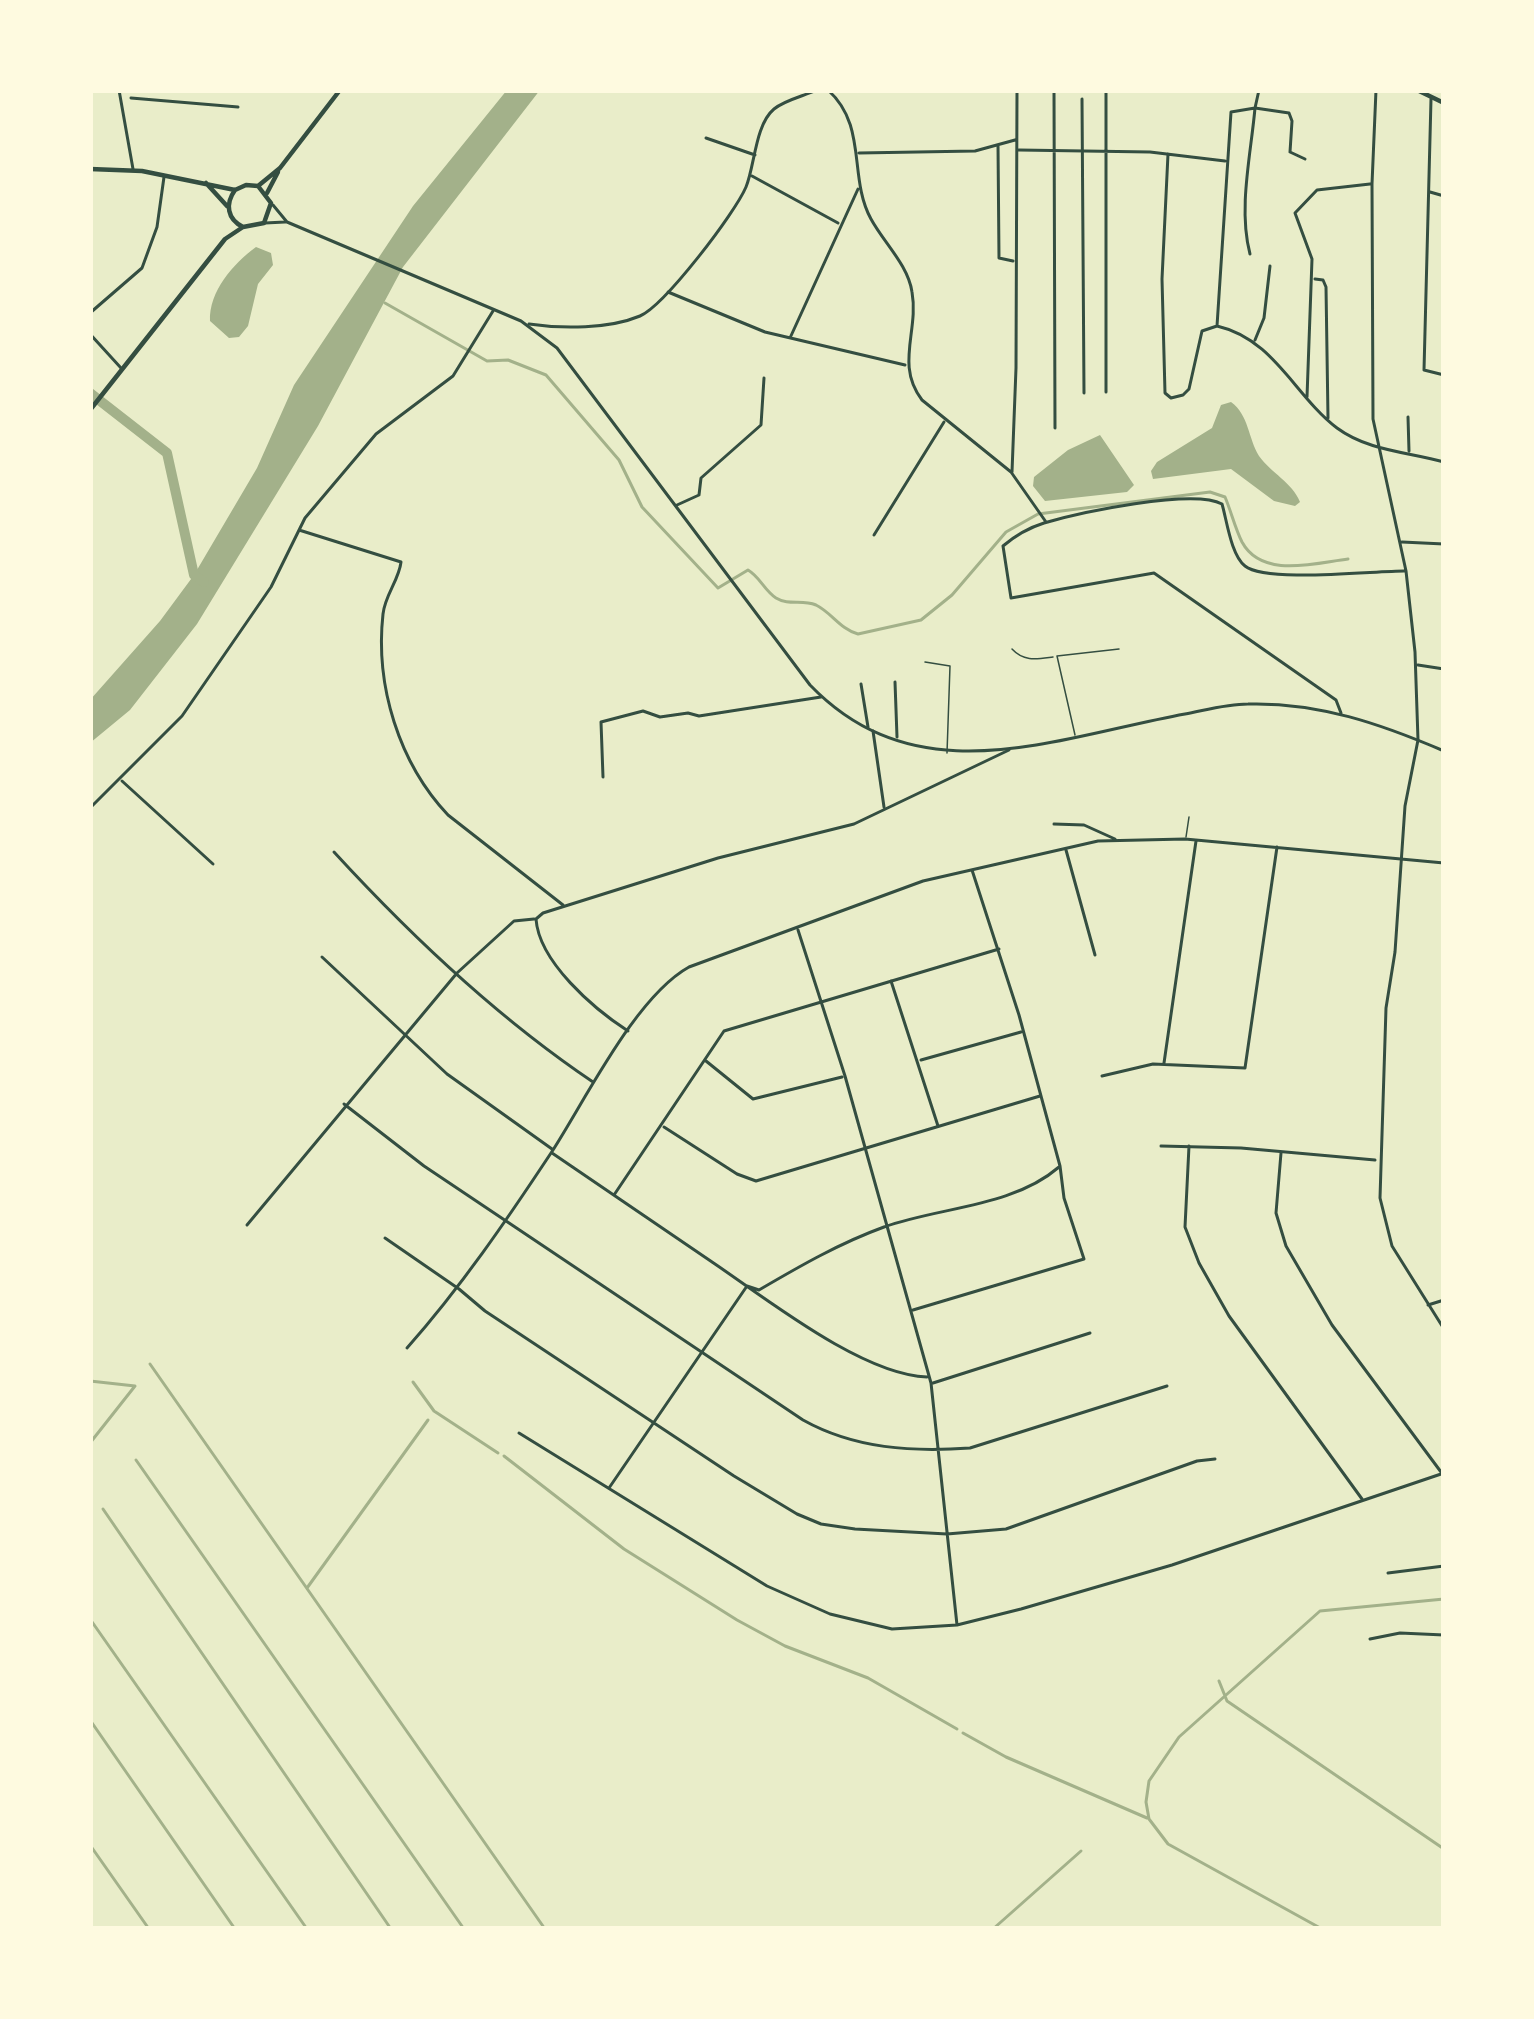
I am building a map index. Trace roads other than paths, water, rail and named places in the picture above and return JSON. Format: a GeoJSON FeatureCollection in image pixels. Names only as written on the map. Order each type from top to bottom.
{"type":"FeatureCollection","features":[{"type":"Feature","properties":{"kind":"main road"},"geometry":{"type":"LineString","coordinates":[[267,194],[280,168],[340,90]]}},
{"type":"Feature","properties":{"kind":"main road"},"geometry":{"type":"LineString","coordinates":[[1417,90],[1444,103]]}},
{"type":"Feature","properties":{"kind":"main road"},"geometry":{"type":"LineString","coordinates":[[258,186],[280,168]]}},
{"type":"Feature","properties":{"kind":"main road"},"geometry":{"type":"LineString","coordinates":[[90,169],[164,175],[235,190],[258,186],[272,203],[264,223],[243,227],[225,239],[92,408]]}},
{"type":"Feature","properties":{"kind":"main road"},"geometry":{"type":"LineString","coordinates":[[206,183],[228,207],[231,218],[225,239]]}},
{"type":"Feature","properties":{"kind":"main road"},"geometry":{"type":"LineString","coordinates":[[228,207],[235,190]]}},
{"type":"Feature","properties":{"kind":"main road"},"geometry":{"type":"LineString","coordinates":[[231,218],[243,227]]}},
{"type":"Feature","properties":{"kind":"street"},"geometry":{"type":"LineString","coordinates":[[119,90],[133,171]]}},
{"type":"Feature","properties":{"kind":"street"},"geometry":{"type":"LineString","coordinates":[[157,99],[159,90]]}},
{"type":"Feature","properties":{"kind":"street"},"geometry":{"type":"LineString","coordinates":[[527,324],[566,327],[644,314],[668,292],[730,214],[750,175],[772,110],[817,90]]}},
{"type":"Feature","properties":{"kind":"street"},"geometry":{"type":"LineString","coordinates":[[828,90],[844,106],[859,153],[859,188],[869,217],[912,290],[907,365],[919,397],[1011,472],[1046,522]]}},
{"type":"Feature","properties":{"kind":"street"},"geometry":{"type":"LineString","coordinates":[[1011,472],[1017,90]]}},
{"type":"Feature","properties":{"kind":"street"},"geometry":{"type":"LineString","coordinates":[[1054,90],[1055,428]]}},
{"type":"Feature","properties":{"kind":"street"},"geometry":{"type":"LineString","coordinates":[[1106,90],[1106,392]]}},
{"type":"Feature","properties":{"kind":"street"},"geometry":{"type":"LineString","coordinates":[[1250,254],[1247,191],[1258,90]]}},
{"type":"Feature","properties":{"kind":"street"},"geometry":{"type":"LineString","coordinates":[[1376,90],[1372,402],[1376,447],[1406,572],[1418,740],[1387,1008],[1380,1198],[1392,1246],[1444,1329]]}},
{"type":"Feature","properties":{"kind":"street"},"geometry":{"type":"LineString","coordinates":[[1427,94],[1424,370],[1444,375]]}},
{"type":"Feature","properties":{"kind":"street"},"geometry":{"type":"LineString","coordinates":[[130,98],[238,106]]}},
{"type":"Feature","properties":{"kind":"street"},"geometry":{"type":"LineString","coordinates":[[1082,99],[1084,393]]}},
{"type":"Feature","properties":{"kind":"street"},"geometry":{"type":"LineString","coordinates":[[1217,326],[1231,112],[1256,108],[1289,113],[1290,152],[1305,159]]}},
{"type":"Feature","properties":{"kind":"street"},"geometry":{"type":"LineString","coordinates":[[706,138],[756,155]]}},
{"type":"Feature","properties":{"kind":"street"},"geometry":{"type":"LineString","coordinates":[[859,153],[975,152],[1016,139]]}},
{"type":"Feature","properties":{"kind":"street"},"geometry":{"type":"LineString","coordinates":[[998,143],[999,258],[1017,261]]}},
{"type":"Feature","properties":{"kind":"street"},"geometry":{"type":"LineString","coordinates":[[1017,149],[1168,154],[1226,161]]}},
{"type":"Feature","properties":{"kind":"street"},"geometry":{"type":"LineString","coordinates":[[1168,154],[1162,279],[1167,398],[1188,391],[1201,332],[1217,326],[1254,342],[1278,362],[1328,420],[1355,439],[1444,462]]}},
{"type":"Feature","properties":{"kind":"street"},"geometry":{"type":"LineString","coordinates":[[90,313],[142,268],[157,227],[164,175]]}},
{"type":"Feature","properties":{"kind":"street"},"geometry":{"type":"LineString","coordinates":[[750,175],[839,224]]}},
{"type":"Feature","properties":{"kind":"street"},"geometry":{"type":"LineString","coordinates":[[1307,397],[1311,250],[1295,221],[1298,209],[1317,190],[1372,184]]}},
{"type":"Feature","properties":{"kind":"street"},"geometry":{"type":"LineString","coordinates":[[790,338],[859,188]]}},
{"type":"Feature","properties":{"kind":"street"},"geometry":{"type":"LineString","coordinates":[[1429,192],[1444,196]]}},
{"type":"Feature","properties":{"kind":"street"},"geometry":{"type":"LineString","coordinates":[[272,203],[287,222],[527,324],[557,348],[821,697],[871,729],[947,753],[1011,749],[1243,704],[1286,704],[1341,713],[1444,751]]}},
{"type":"Feature","properties":{"kind":"street"},"geometry":{"type":"LineString","coordinates":[[264,223],[287,222]]}},
{"type":"Feature","properties":{"kind":"street"},"geometry":{"type":"LineString","coordinates":[[1254,342],[1264,318],[1270,266]]}},
{"type":"Feature","properties":{"kind":"street"},"geometry":{"type":"LineString","coordinates":[[1312,279],[1323,280],[1326,287],[1328,420]]}},
{"type":"Feature","properties":{"kind":"street"},"geometry":{"type":"LineString","coordinates":[[668,292],[790,338],[907,365]]}},
{"type":"Feature","properties":{"kind":"street"},"geometry":{"type":"LineString","coordinates":[[90,808],[182,716],[271,586],[299,530],[376,434],[453,376],[494,309]]}},
{"type":"Feature","properties":{"kind":"street"},"geometry":{"type":"LineString","coordinates":[[90,334],[122,370]]}},
{"type":"Feature","properties":{"kind":"street"},"geometry":{"type":"LineString","coordinates":[[676,506],[699,495],[703,476],[761,425],[764,378]]}},
{"type":"Feature","properties":{"kind":"street"},"geometry":{"type":"LineString","coordinates":[[1408,417],[1409,452]]}},
{"type":"Feature","properties":{"kind":"street"},"geometry":{"type":"LineString","coordinates":[[874,535],[945,420]]}},
{"type":"Feature","properties":{"kind":"street"},"geometry":{"type":"LineString","coordinates":[[1341,713],[1336,700],[1154,573],[1011,598],[1001,551],[1018,533],[1046,522],[1184,499],[1214,500],[1222,504],[1239,559],[1258,572],[1282,576],[1406,572]]}},
{"type":"Feature","properties":{"kind":"street"},"geometry":{"type":"LineString","coordinates":[[299,530],[401,562],[383,613],[382,649],[398,740],[432,798],[448,815],[564,907]]}},
{"type":"Feature","properties":{"kind":"street"},"geometry":{"type":"LineString","coordinates":[[1401,541],[1444,544]]}},
{"type":"Feature","properties":{"kind":"street"},"geometry":{"type":"LineString","coordinates":[[1012,649],[1030,659],[1119,649]]}},
{"type":"Feature","properties":{"kind":"street"},"geometry":{"type":"LineString","coordinates":[[1057,656],[1075,735]]}},
{"type":"Feature","properties":{"kind":"street"},"geometry":{"type":"LineString","coordinates":[[925,662],[950,666],[947,753]]}},
{"type":"Feature","properties":{"kind":"street"},"geometry":{"type":"LineString","coordinates":[[1416,665],[1444,668]]}},
{"type":"Feature","properties":{"kind":"street"},"geometry":{"type":"LineString","coordinates":[[895,682],[898,739]]}},
{"type":"Feature","properties":{"kind":"street"},"geometry":{"type":"LineString","coordinates":[[861,684],[884,809]]}},
{"type":"Feature","properties":{"kind":"street"},"geometry":{"type":"LineString","coordinates":[[603,777],[601,722],[643,711],[659,717],[699,716],[821,697]]}},
{"type":"Feature","properties":{"kind":"street"},"geometry":{"type":"LineString","coordinates":[[247,1225],[457,973],[514,921],[536,919],[718,858],[854,824],[1011,749]]}},
{"type":"Feature","properties":{"kind":"street"},"geometry":{"type":"LineString","coordinates":[[121,780],[213,864]]}},
{"type":"Feature","properties":{"kind":"street"},"geometry":{"type":"LineString","coordinates":[[1185,839],[1189,817]]}},
{"type":"Feature","properties":{"kind":"street"},"geometry":{"type":"LineString","coordinates":[[1054,824],[1084,825],[1117,840]]}},
{"type":"Feature","properties":{"kind":"street"},"geometry":{"type":"LineString","coordinates":[[407,1348],[459,1288],[628,1031],[673,976],[923,881],[1117,840],[1185,839],[1444,862]]}},
{"type":"Feature","properties":{"kind":"street"},"geometry":{"type":"LineString","coordinates":[[1164,1065],[1196,840]]}},
{"type":"Feature","properties":{"kind":"street"},"geometry":{"type":"LineString","coordinates":[[1102,1076],[1153,1064],[1245,1068],[1276,847]]}},
{"type":"Feature","properties":{"kind":"street"},"geometry":{"type":"LineString","coordinates":[[1066,848],[1095,955]]}},
{"type":"Feature","properties":{"kind":"street"},"geometry":{"type":"LineString","coordinates":[[334,852],[383,906],[492,1006],[594,1083]]}},
{"type":"Feature","properties":{"kind":"street"},"geometry":{"type":"LineString","coordinates":[[912,1310],[1084,1259],[1023,1031],[971,868]]}},
{"type":"Feature","properties":{"kind":"street"},"geometry":{"type":"LineString","coordinates":[[536,919],[537,934],[547,953],[597,1010],[628,1031]]}},
{"type":"Feature","properties":{"kind":"street"},"geometry":{"type":"LineString","coordinates":[[797,928],[845,1076],[932,1384],[957,1625]]}},
{"type":"Feature","properties":{"kind":"street"},"geometry":{"type":"LineString","coordinates":[[614,1195],[724,1031],[999,949]]}},
{"type":"Feature","properties":{"kind":"street"},"geometry":{"type":"LineString","coordinates":[[322,958],[447,1074],[614,1195],[801,1324],[882,1366],[929,1377]]}},
{"type":"Feature","properties":{"kind":"street"},"geometry":{"type":"LineString","coordinates":[[891,981],[939,1127]]}},
{"type":"Feature","properties":{"kind":"street"},"geometry":{"type":"LineString","coordinates":[[917,1060],[1023,1031]]}},
{"type":"Feature","properties":{"kind":"street"},"geometry":{"type":"LineString","coordinates":[[705,1060],[753,1100],[845,1076]]}},
{"type":"Feature","properties":{"kind":"street"},"geometry":{"type":"LineString","coordinates":[[662,1126],[745,1179],[756,1181],[1041,1096]]}},
{"type":"Feature","properties":{"kind":"street"},"geometry":{"type":"LineString","coordinates":[[344,1104],[424,1166],[829,1434],[851,1442],[940,1450],[988,1443],[1167,1386]]}},
{"type":"Feature","properties":{"kind":"street"},"geometry":{"type":"LineString","coordinates":[[1161,1146],[1378,1160]]}},
{"type":"Feature","properties":{"kind":"street"},"geometry":{"type":"LineString","coordinates":[[1189,1146],[1185,1227],[1199,1263],[1228,1316],[1363,1501]]}},
{"type":"Feature","properties":{"kind":"street"},"geometry":{"type":"LineString","coordinates":[[519,1432],[767,1586],[830,1614],[892,1629],[957,1625],[1172,1565],[1443,1473],[1332,1325],[1286,1246],[1276,1213],[1281,1153]]}},
{"type":"Feature","properties":{"kind":"street"},"geometry":{"type":"LineString","coordinates":[[747,1286],[759,1290],[819,1254],[888,1225],[940,1214],[1043,1181],[1060,1166]]}},
{"type":"Feature","properties":{"kind":"street"},"geometry":{"type":"LineString","coordinates":[[385,1238],[485,1311],[734,1476],[821,1524],[947,1534],[1006,1529],[1197,1461],[1215,1460]]}},
{"type":"Feature","properties":{"kind":"street"},"geometry":{"type":"LineString","coordinates":[[608,1490],[747,1286]]}},
{"type":"Feature","properties":{"kind":"street"},"geometry":{"type":"LineString","coordinates":[[1427,1305],[1444,1300]]}},
{"type":"Feature","properties":{"kind":"street"},"geometry":{"type":"LineString","coordinates":[[932,1384],[1090,1334]]}},
{"type":"Feature","properties":{"kind":"street"},"geometry":{"type":"LineString","coordinates":[[1388,1573],[1444,1566]]}},
{"type":"Feature","properties":{"kind":"street"},"geometry":{"type":"LineString","coordinates":[[1370,1639],[1400,1633],[1444,1635]]}},
{"type":"Feature","properties":{"kind":"waterway"},"geometry":{"type":"LineString","coordinates":[[385,303],[487,361],[508,360],[546,375],[619,460],[642,507],[718,588],[748,570],[776,598],[816,605],[858,634],[921,620],[952,595],[1006,532],[1038,514],[1210,492],[1225,497],[1242,542],[1262,561],[1290,566],[1348,559]]}},
{"type":"Feature","properties":{"kind":"waterway"},"geometry":{"type":"LineString","coordinates":[[90,393],[167,453],[194,575],[204,582]]}},
{"type":"Feature","properties":{"kind":"waterway"},"geometry":{"type":"LineString","coordinates":[[150,1364],[545,1929]]}},
{"type":"Feature","properties":{"kind":"waterway"},"geometry":{"type":"LineString","coordinates":[[90,1381],[135,1386],[90,1443]]}},
{"type":"Feature","properties":{"kind":"waterway"},"geometry":{"type":"LineString","coordinates":[[413,1382],[434,1411],[498,1453]]}},
{"type":"Feature","properties":{"kind":"waterway"},"geometry":{"type":"LineString","coordinates":[[307,1588],[428,1420]]}},
{"type":"Feature","properties":{"kind":"waterway"},"geometry":{"type":"LineString","coordinates":[[504,1456],[624,1549],[737,1620],[785,1646],[868,1678],[957,1729]]}},
{"type":"Feature","properties":{"kind":"waterway"},"geometry":{"type":"LineString","coordinates":[[136,1460],[464,1929]]}},
{"type":"Feature","properties":{"kind":"waterway"},"geometry":{"type":"LineString","coordinates":[[103,1509],[391,1929]]}},
{"type":"Feature","properties":{"kind":"waterway"},"geometry":{"type":"LineString","coordinates":[[1322,1929],[1168,1844],[1149,1819],[1149,1781],[1179,1737],[1320,1611],[1444,1599]]}},
{"type":"Feature","properties":{"kind":"waterway"},"geometry":{"type":"LineString","coordinates":[[90,1619],[307,1929]]}},
{"type":"Feature","properties":{"kind":"waterway"},"geometry":{"type":"LineString","coordinates":[[1219,1681],[1227,1701],[1444,1849]]}},
{"type":"Feature","properties":{"kind":"waterway"},"geometry":{"type":"LineString","coordinates":[[90,1720],[235,1929]]}},
{"type":"Feature","properties":{"kind":"waterway"},"geometry":{"type":"LineString","coordinates":[[963,1733],[1006,1757],[1147,1818]]}},
{"type":"Feature","properties":{"kind":"waterway"},"geometry":{"type":"LineString","coordinates":[[90,1845],[149,1929]]}},
{"type":"Feature","properties":{"kind":"waterway"},"geometry":{"type":"LineString","coordinates":[[993,1929],[1081,1851]]}}]}
